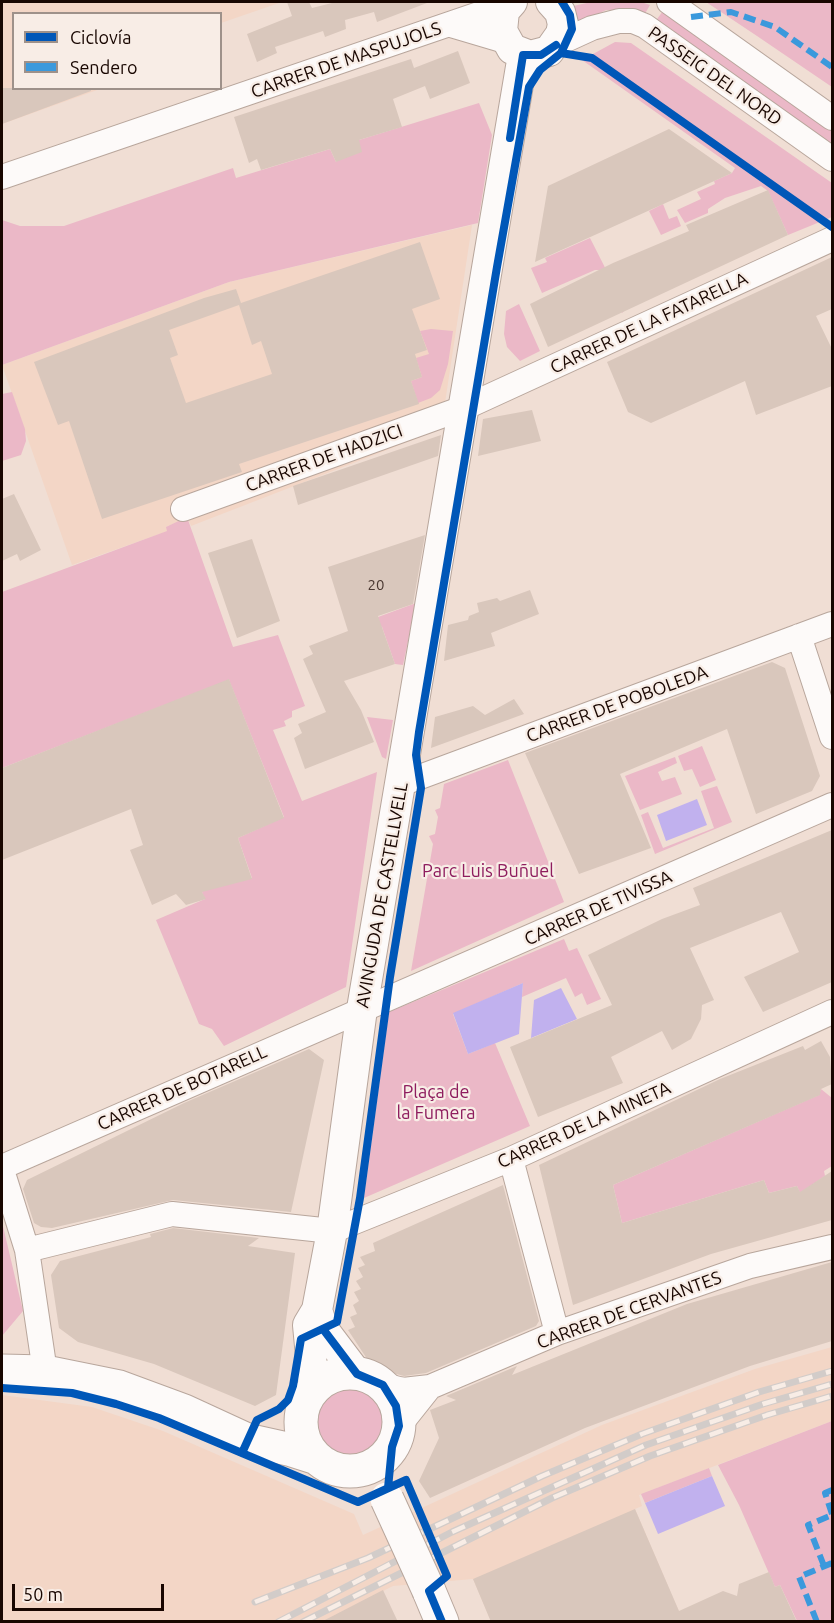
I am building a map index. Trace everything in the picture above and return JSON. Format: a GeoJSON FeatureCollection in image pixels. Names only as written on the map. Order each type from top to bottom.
{"type":"FeatureCollection","features":[{"type":"Feature","properties":{"kind":"main road"},"geometry":{"type":"LineString","coordinates":[[2,1371],[45,1372],[119,1387],[215,1424],[247,1440],[292,1450],[317,1458],[330,1467],[350,1472],[387,1499],[442,1622]]}},
{"type":"Feature","properties":{"kind":"main road"},"geometry":{"type":"LineString","coordinates":[[215,1424],[249,1431],[268,1430],[285,1422],[336,1375],[370,1379],[396,1406],[396,1437],[387,1499]]}},
{"type":"Feature","properties":{"kind":"main road"},"geometry":{"type":"LineString","coordinates":[[309,1398],[302,1430],[306,1444],[317,1458]]}},
{"type":"Feature","properties":{"kind":"main road"},"geometry":{"type":"LineString","coordinates":[[350,1472],[373,1466],[383,1459],[396,1437]]}},
{"type":"Feature","properties":{"kind":"street","name":"CARRER DE MASPUJOLS"},"geometry":{"type":"LineString","coordinates":[[2,177],[451,25],[512,2]]}},
{"type":"Feature","properties":{"kind":"street","name":"AVINGUDA DE CASTELLVELL"},"geometry":{"type":"LineString","coordinates":[[309,1398],[308,1324],[317,1310],[332,1231],[362,1008],[466,407],[514,48],[501,21],[512,2]]}},
{"type":"Feature","properties":{"kind":"street"},"geometry":{"type":"LineString","coordinates":[[514,48],[541,55],[557,44],[563,24],[555,2]]}},
{"type":"Feature","properties":{"kind":"street","name":"PASSEIG DEL NORD"},"geometry":{"type":"LineString","coordinates":[[669,2],[832,118]]}},
{"type":"Feature","properties":{"kind":"street","name":"PASSEIG DEL NORD"},"geometry":{"type":"LineString","coordinates":[[557,44],[592,28],[619,21],[633,21],[645,26],[832,159]]}},
{"type":"Feature","properties":{"kind":"street","name":"CARRER DE MASPUJOLS"},"geometry":{"type":"LineString","coordinates":[[451,25],[514,48]]}},
{"type":"Feature","properties":{"kind":"street","name":"CARRER DE LA FATARELLA"},"geometry":{"type":"LineString","coordinates":[[466,407],[832,239]]}},
{"type":"Feature","properties":{"kind":"street","name":"CARRER DE HADZICI"},"geometry":{"type":"LineString","coordinates":[[183,509],[466,407]]}},
{"type":"Feature","properties":{"kind":"street","name":"CARRER DE POBOLEDA"},"geometry":{"type":"LineString","coordinates":[[401,784],[832,624]]}},
{"type":"Feature","properties":{"kind":"street"},"geometry":{"type":"LineString","coordinates":[[800,636],[832,736]]}},
{"type":"Feature","properties":{"kind":"street","name":"CARRER DE TIVISSA"},"geometry":{"type":"LineString","coordinates":[[362,1008],[832,804]]}},
{"type":"Feature","properties":{"kind":"street","name":"CARRER DE BOTARELL"},"geometry":{"type":"LineString","coordinates":[[2,1168],[362,1008]]}},
{"type":"Feature","properties":{"kind":"street","name":"CARRER DE LA MINETA"},"geometry":{"type":"LineString","coordinates":[[332,1231],[511,1159],[832,1012]]}},
{"type":"Feature","properties":{"kind":"street"},"geometry":{"type":"LineString","coordinates":[[511,1159],[557,1333]]}},
{"type":"Feature","properties":{"kind":"street"},"geometry":{"type":"LineString","coordinates":[[2,1168],[27,1251],[45,1372]]}},
{"type":"Feature","properties":{"kind":"street"},"geometry":{"type":"LineString","coordinates":[[27,1251],[172,1214],[332,1231]]}},
{"type":"Feature","properties":{"kind":"street","name":"CARRER DE CERVANTES"},"geometry":{"type":"LineString","coordinates":[[370,1379],[403,1390],[430,1387],[557,1333],[750,1266],[832,1247]]}},
{"type":"Feature","properties":{"kind":"street"},"geometry":{"type":"LineString","coordinates":[[317,1310],[323,1329],[370,1379]]}},
{"type":"Feature","properties":{"kind":"street","name":"CARRER DE CERVANTES"},"geometry":{"type":"LineString","coordinates":[[396,1437],[430,1387]]}},
{"type":"Feature","properties":{"kind":"shaded area"},"geometry":{"type":"Polygon","coordinates":[[[2,2],[282,2],[222,23],[222,12],[12,12],[12,90],[97,90],[2,124],[2,2]]]}},
{"type":"Feature","properties":{"kind":"shaded area"},"geometry":{"type":"Polygon","coordinates":[[[472,225],[441,429],[191,526],[188,518],[166,527],[168,531],[72,565],[2,365],[229,282],[472,225]]]}},
{"type":"Feature","properties":{"kind":"shaded area"},"geometry":{"type":"Polygon","coordinates":[[[697,799],[707,825],[666,841],[657,815],[697,799]]]}},
{"type":"Feature","properties":{"kind":"shaded area"},"geometry":{"type":"Polygon","coordinates":[[[523,983],[519,1034],[468,1054],[453,1013],[523,983]]]}},
{"type":"Feature","properties":{"kind":"shaded area"},"geometry":{"type":"Polygon","coordinates":[[[561,988],[577,1019],[531,1038],[534,1000],[561,988]]]}},
{"type":"Feature","properties":{"kind":"shaded area"},"geometry":{"type":"Polygon","coordinates":[[[832,1347],[832,1421],[639,1495],[642,1506],[635,1509],[683,1621],[491,1621],[473,1579],[393,1586],[324,1621],[2,1621],[2,1395],[92,1407],[163,1431],[354,1514],[363,1535],[602,1425],[755,1369],[832,1347]]]}},
{"type":"Feature","properties":{"kind":"shaded area"},"geometry":{"type":"Polygon","coordinates":[[[712,1476],[725,1506],[658,1534],[645,1503],[712,1476]]]}},
{"type":"Feature","properties":{"kind":"green space"},"geometry":{"type":"Polygon","coordinates":[[[591,2],[641,2],[650,5],[643,17],[628,11],[606,10],[573,26],[569,7],[591,2]]]}},
{"type":"Feature","properties":{"kind":"green space"},"geometry":{"type":"Polygon","coordinates":[[[706,2],[832,2],[832,87],[757,36],[706,2]]]}},
{"type":"Feature","properties":{"kind":"green space"},"geometry":{"type":"Polygon","coordinates":[[[663,11],[832,131],[832,149],[654,23],[663,11]]]}},
{"type":"Feature","properties":{"kind":"green space"},"geometry":{"type":"Polygon","coordinates":[[[615,42],[631,43],[832,183],[832,217],[788,235],[768,191],[761,186],[725,198],[708,209],[708,213],[685,223],[677,210],[701,199],[697,192],[715,184],[714,181],[732,173],[735,168],[582,60],[615,42]]]}},
{"type":"Feature","properties":{"kind":"green space"},"geometry":{"type":"Polygon","coordinates":[[[479,103],[492,135],[478,223],[229,282],[2,365],[2,220],[20,226],[64,226],[233,168],[236,178],[330,149],[336,162],[359,140],[479,103]]]}},
{"type":"Feature","properties":{"kind":"green space"},"geometry":{"type":"Polygon","coordinates":[[[663,204],[669,219],[677,216],[681,226],[661,235],[649,211],[663,204]]]}},
{"type":"Feature","properties":{"kind":"green space"},"geometry":{"type":"Polygon","coordinates":[[[590,238],[626,309],[622,313],[601,270],[595,270],[542,293],[531,268],[547,262],[545,258],[590,238]]]}},
{"type":"Feature","properties":{"kind":"green space"},"geometry":{"type":"Polygon","coordinates":[[[519,304],[540,351],[520,361],[507,347],[504,334],[506,311],[519,304]]]}},
{"type":"Feature","properties":{"kind":"green space"},"geometry":{"type":"Polygon","coordinates":[[[431,329],[453,331],[448,364],[440,390],[431,398],[418,403],[411,381],[422,377],[416,358],[429,354],[420,331],[431,329]]]}},
{"type":"Feature","properties":{"kind":"green space"},"geometry":{"type":"Polygon","coordinates":[[[12,392],[25,429],[26,441],[21,455],[2,461],[2,394],[12,392]]]}},
{"type":"Feature","properties":{"kind":"green space"},"geometry":{"type":"Polygon","coordinates":[[[187,517],[233,647],[278,635],[305,706],[292,711],[292,717],[284,721],[286,726],[273,730],[302,801],[377,772],[346,987],[224,1046],[212,1029],[199,1024],[156,920],[205,899],[188,861],[252,878],[238,838],[284,817],[229,680],[2,768],[2,592],[167,531],[166,527],[187,517]]]}},
{"type":"Feature","properties":{"kind":"green space"},"geometry":{"type":"Polygon","coordinates":[[[416,603],[403,665],[395,664],[382,627],[370,620],[416,603]]]}},
{"type":"Feature","properties":{"kind":"green space"},"geometry":{"type":"Polygon","coordinates":[[[367,717],[393,720],[386,759],[382,757],[367,717]]]}},
{"type":"Feature","properties":{"kind":"green space"},"geometry":{"type":"Polygon","coordinates":[[[702,746],[716,780],[700,787],[692,769],[684,771],[678,756],[702,746]]]}},
{"type":"Feature","properties":{"kind":"green space"},"geometry":{"type":"Polygon","coordinates":[[[675,757],[677,763],[658,772],[662,781],[675,777],[682,794],[640,810],[625,776],[675,757]]]}},
{"type":"Feature","properties":{"kind":"green space","name":"Parc Luis Buñuel"},"geometry":{"type":"Polygon","coordinates":[[[508,760],[564,902],[411,971],[433,844],[429,836],[435,834],[438,817],[435,810],[440,808],[444,784],[508,760]]]}},
{"type":"Feature","properties":{"kind":"green space"},"geometry":{"type":"Polygon","coordinates":[[[717,786],[732,822],[655,854],[641,815],[648,812],[663,848],[714,828],[701,791],[717,786]]]}},
{"type":"Feature","properties":{"kind":"green space","name":"Plaça de la Fumera"},"geometry":{"type":"Polygon","coordinates":[[[564,939],[569,951],[577,948],[601,999],[587,1005],[582,993],[575,997],[566,978],[522,997],[523,983],[453,1014],[468,1054],[495,1043],[530,1126],[364,1198],[389,1012],[564,939]]]}},
{"type":"Feature","properties":{"kind":"green space"},"geometry":{"type":"Polygon","coordinates":[[[821,1089],[832,1098],[832,1166],[824,1171],[825,1176],[800,1193],[797,1186],[769,1193],[764,1180],[622,1223],[613,1185],[819,1095],[821,1089]]]}},
{"type":"Feature","properties":{"kind":"green space"},"geometry":{"type":"Polygon","coordinates":[[[2,1222],[23,1311],[2,1336],[2,1222]]]}},
{"type":"Feature","properties":{"kind":"green space"},"geometry":{"type":"Polygon","coordinates":[[[343,1388],[357,1388],[369,1393],[379,1403],[384,1422],[379,1441],[369,1451],[357,1456],[343,1456],[331,1451],[321,1441],[316,1429],[316,1415],[321,1403],[331,1393],[343,1388]]]}},
{"type":"Feature","properties":{"kind":"green space"},"geometry":{"type":"Polygon","coordinates":[[[832,1421],[832,1621],[797,1621],[780,1585],[775,1587],[739,1505],[718,1465],[832,1421]]]}},
{"type":"Feature","properties":{"kind":"green space"},"geometry":{"type":"Polygon","coordinates":[[[709,1468],[712,1476],[645,1503],[641,1494],[709,1468]]]}},
{"type":"Feature","properties":{"kind":"building"},"geometry":{"type":"Polygon","coordinates":[[[287,2],[309,2],[312,8],[336,2],[427,3],[377,22],[374,12],[345,20],[346,29],[325,37],[323,31],[275,47],[277,53],[257,62],[247,34],[292,16],[287,2]]]}},
{"type":"Feature","properties":{"kind":"building"},"geometry":{"type":"Polygon","coordinates":[[[458,51],[470,83],[430,99],[425,86],[393,99],[402,127],[359,140],[362,152],[336,162],[330,149],[261,170],[257,159],[249,163],[234,117],[411,59],[414,68],[458,51]]]}},
{"type":"Feature","properties":{"kind":"building"},"geometry":{"type":"Polygon","coordinates":[[[2,88],[91,90],[91,91],[2,124],[2,88]]]}},
{"type":"Feature","properties":{"kind":"building"},"geometry":{"type":"Polygon","coordinates":[[[669,129],[732,173],[535,262],[548,186],[669,129]]]}},
{"type":"Feature","properties":{"kind":"building"},"geometry":{"type":"Polygon","coordinates":[[[768,190],[788,235],[548,347],[530,304],[613,263],[689,231],[686,225],[768,190]]]}},
{"type":"Feature","properties":{"kind":"building"},"geometry":{"type":"Polygon","coordinates":[[[420,242],[440,299],[412,309],[427,350],[415,354],[422,377],[411,381],[419,404],[239,464],[242,472],[102,519],[69,421],[58,425],[34,362],[204,298],[236,289],[241,303],[420,242]],[[239,305],[169,330],[178,355],[170,358],[186,403],[272,374],[261,341],[252,345],[239,305]]]}},
{"type":"Feature","properties":{"kind":"building"},"geometry":{"type":"Polygon","coordinates":[[[832,257],[832,309],[816,316],[832,349],[832,386],[756,415],[745,381],[651,423],[628,412],[607,362],[832,257]]]}},
{"type":"Feature","properties":{"kind":"building"},"geometry":{"type":"Polygon","coordinates":[[[532,410],[541,441],[478,456],[483,419],[532,410]]]}},
{"type":"Feature","properties":{"kind":"building"},"geometry":{"type":"Polygon","coordinates":[[[441,435],[438,456],[298,505],[293,486],[441,435]]]}},
{"type":"Feature","properties":{"kind":"building"},"geometry":{"type":"Polygon","coordinates":[[[14,494],[41,550],[20,561],[17,554],[2,561],[2,499],[14,494]]]}},
{"type":"Feature","properties":{"kind":"building"},"geometry":{"type":"Polygon","coordinates":[[[425,535],[413,604],[378,616],[395,664],[344,681],[361,710],[374,742],[305,769],[294,738],[302,733],[298,724],[326,712],[303,659],[313,654],[309,646],[348,631],[328,567],[425,535]]]}},
{"type":"Feature","properties":{"kind":"building"},"geometry":{"type":"Polygon","coordinates":[[[252,539],[280,621],[237,638],[208,553],[252,539]]]}},
{"type":"Feature","properties":{"kind":"building"},"geometry":{"type":"Polygon","coordinates":[[[530,590],[539,614],[491,633],[495,646],[444,661],[448,625],[468,620],[469,616],[479,612],[477,603],[497,598],[500,601],[530,590]]]}},
{"type":"Feature","properties":{"kind":"building"},"geometry":{"type":"Polygon","coordinates":[[[772,662],[785,668],[820,776],[812,791],[756,814],[727,729],[620,774],[651,848],[579,874],[525,753],[772,662]]]}},
{"type":"Feature","properties":{"kind":"building"},"geometry":{"type":"Polygon","coordinates":[[[229,679],[284,818],[238,838],[252,879],[202,892],[206,899],[186,905],[176,894],[152,905],[130,850],[143,845],[131,809],[2,860],[2,768],[229,679]]]}},
{"type":"Feature","properties":{"kind":"building"},"geometry":{"type":"Polygon","coordinates":[[[514,699],[524,714],[431,748],[435,717],[473,706],[485,715],[514,699]]]}},
{"type":"Feature","properties":{"kind":"building"},"geometry":{"type":"Polygon","coordinates":[[[832,830],[832,982],[763,1012],[744,977],[799,952],[781,912],[690,948],[714,1000],[702,1005],[701,1019],[691,1039],[672,1050],[662,1031],[611,1057],[623,1083],[538,1117],[510,1047],[612,1005],[588,955],[662,919],[700,905],[693,888],[832,830]]]}},
{"type":"Feature","properties":{"kind":"building"},"geometry":{"type":"Polygon","coordinates":[[[821,1041],[830,1057],[832,1084],[821,1089],[820,1095],[613,1185],[622,1223],[764,1180],[769,1193],[797,1186],[800,1192],[832,1171],[832,1220],[711,1254],[573,1305],[539,1165],[720,1079],[803,1046],[805,1050],[821,1041]]]}},
{"type":"Feature","properties":{"kind":"building"},"geometry":{"type":"Polygon","coordinates":[[[309,1049],[324,1060],[291,1212],[173,1200],[52,1228],[41,1227],[34,1223],[23,1189],[27,1180],[184,1103],[309,1049]]]}},
{"type":"Feature","properties":{"kind":"building"},"geometry":{"type":"Polygon","coordinates":[[[503,1185],[539,1321],[536,1326],[426,1373],[404,1376],[373,1368],[348,1330],[355,1327],[350,1317],[357,1314],[353,1305],[359,1301],[354,1292],[361,1289],[356,1281],[363,1277],[358,1268],[365,1265],[360,1257],[375,1251],[373,1243],[503,1185]]]}},
{"type":"Feature","properties":{"kind":"building"},"geometry":{"type":"Polygon","coordinates":[[[173,1228],[259,1238],[248,1246],[295,1253],[276,1395],[255,1406],[154,1364],[78,1342],[59,1328],[51,1275],[60,1261],[151,1237],[150,1234],[173,1228]]]}},
{"type":"Feature","properties":{"kind":"building"},"geometry":{"type":"Polygon","coordinates":[[[832,1262],[832,1341],[750,1366],[585,1428],[430,1498],[419,1481],[439,1438],[430,1410],[456,1400],[446,1396],[517,1366],[512,1375],[687,1304],[832,1262]]]}},
{"type":"Feature","properties":{"kind":"building"},"geometry":{"type":"Polygon","coordinates":[[[635,1509],[679,1611],[723,1591],[737,1596],[739,1584],[769,1572],[775,1587],[780,1585],[797,1622],[491,1622],[473,1579],[635,1509]]]}},
{"type":"Feature","properties":{"kind":"building"},"geometry":{"type":"Polygon","coordinates":[[[383,1590],[398,1622],[321,1622],[383,1590]]]}},
{"type":"Feature","properties":{"kind":"railway"},"geometry":{"type":"LineString","coordinates":[[255,1602],[368,1558],[542,1476],[642,1434],[759,1392],[832,1371]]}},
{"type":"Feature","properties":{"kind":"railway"},"geometry":{"type":"LineString","coordinates":[[278,1622],[452,1532],[646,1445],[763,1404],[832,1384]]}},
{"type":"Feature","properties":{"kind":"railway"},"geometry":{"type":"LineString","coordinates":[[303,1622],[552,1498],[650,1456],[767,1415],[832,1396]]}},
{"type":"Feature","properties":{"kind":"marked path"},"geometry":{"type":"LineString","coordinates":[[691,17],[731,12],[775,27],[832,67]]}},
{"type":"Feature","properties":{"kind":"marked path"},"geometry":{"type":"LineString","coordinates":[[832,1490],[825,1493],[832,1514]]}},
{"type":"Feature","properties":{"kind":"marked path"},"geometry":{"type":"LineString","coordinates":[[824,1566],[808,1525],[832,1515]]}},
{"type":"Feature","properties":{"kind":"marked path"},"geometry":{"type":"LineString","coordinates":[[817,1622],[799,1577],[832,1563]]}},
{"type":"Feature","properties":{"kind":"cycle path"},"geometry":{"type":"LineString","coordinates":[[242,1453],[257,1420],[279,1409],[288,1400],[293,1386],[301,1339],[337,1322],[360,1198],[390,977],[421,788],[416,755],[419,732],[497,267],[529,87],[540,70],[561,53],[572,29],[570,15],[562,2]]}},
{"type":"Feature","properties":{"kind":"cycle path"},"geometry":{"type":"LineString","coordinates":[[510,138],[523,55],[541,55],[556,45]]}},
{"type":"Feature","properties":{"kind":"cycle path"},"geometry":{"type":"LineString","coordinates":[[561,53],[592,58],[832,227]]}},
{"type":"Feature","properties":{"kind":"cycle path"},"geometry":{"type":"LineString","coordinates":[[323,1329],[357,1374],[383,1385],[396,1406],[399,1426],[392,1447],[388,1488]]}},
{"type":"Feature","properties":{"kind":"cycle path"},"geometry":{"type":"LineString","coordinates":[[2,1388],[72,1393],[116,1404],[159,1418],[358,1502],[406,1480],[447,1576],[429,1591],[442,1622]]}}]}
